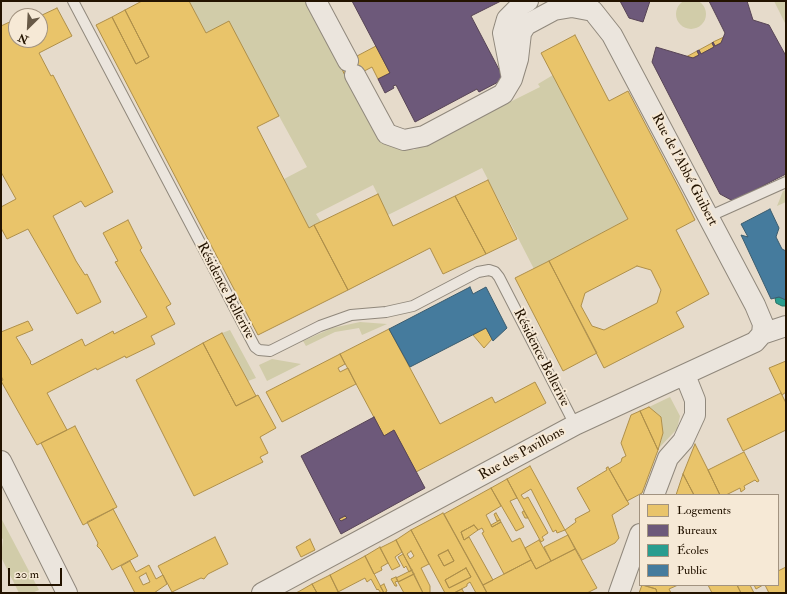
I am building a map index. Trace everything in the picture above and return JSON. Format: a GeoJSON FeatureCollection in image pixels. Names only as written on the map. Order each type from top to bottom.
{"type":"FeatureCollection","features":[{"type":"Feature","properties":{"kind":"street","name":"Rue de l'Abbé Guibert"},"geometry":{"type":"LineString","coordinates":[[316,1],[387,134],[404,140],[424,136],[503,94],[512,78],[518,59],[521,33],[526,25],[554,10],[586,6],[612,35],[755,305],[762,324],[762,334]]}},
{"type":"Feature","properties":{"kind":"street"},"geometry":{"type":"LineString","coordinates":[[512,78],[503,33],[507,19],[521,5],[528,1]]}},
{"type":"Feature","properties":{"kind":"street","name":"Rue des Pavillons"},"geometry":{"type":"LineString","coordinates":[[262,593],[575,425],[755,342],[762,334],[786,326]]}},
{"type":"Feature","properties":{"kind":"street"},"geometry":{"type":"LineString","coordinates":[[654,494],[668,458],[683,441],[694,415],[695,400],[684,375]]}},
{"type":"Feature","properties":{"kind":"street"},"geometry":{"type":"LineString","coordinates":[[1,462],[67,593]]}},
{"type":"Feature","properties":{"kind":"street"},"geometry":{"type":"LineString","coordinates":[[618,593],[639,537]]}},
{"type":"Feature","properties":{"kind":"lane","name":"Résidence Bellerive"},"geometry":{"type":"LineString","coordinates":[[73,1],[254,347],[259,350],[270,351],[320,326],[351,315],[386,312],[413,306],[478,272],[489,270],[495,272],[499,277],[575,425]]}},
{"type":"Feature","properties":{"kind":"lane"},"geometry":{"type":"LineString","coordinates":[[708,217],[786,182]]}},
{"type":"Feature","properties":{"kind":"shaded area"},"geometry":{"type":"Polygon","coordinates":[[[691,-1],[702,3],[706,14],[702,25],[691,29],[680,25],[676,14],[680,3],[691,-1]]]}},
{"type":"Feature","properties":{"kind":"shaded area"},"geometry":{"type":"Polygon","coordinates":[[[189,1],[307,1],[381,140],[391,146],[402,149],[414,150],[540,87],[538,84],[553,75],[628,219],[534,269],[482,168],[388,215],[373,185],[316,214],[321,222],[309,228],[284,179],[307,167],[279,116],[206,33],[189,1]]]}},
{"type":"Feature","properties":{"kind":"shaded area"},"geometry":{"type":"Polygon","coordinates":[[[774,1],[786,1],[786,25],[774,1]]]}},
{"type":"Feature","properties":{"kind":"shaded area"},"geometry":{"type":"Polygon","coordinates":[[[786,190],[786,202],[777,206],[783,191],[786,190]]]}},
{"type":"Feature","properties":{"kind":"shaded area"},"geometry":{"type":"Polygon","coordinates":[[[360,322],[387,324],[362,335],[359,328],[335,332],[306,346],[303,341],[332,328],[360,322]]]}},
{"type":"Feature","properties":{"kind":"shaded area"},"geometry":{"type":"Polygon","coordinates":[[[230,330],[256,378],[248,381],[222,333],[230,330]]]}},
{"type":"Feature","properties":{"kind":"shaded area"},"geometry":{"type":"Polygon","coordinates":[[[272,359],[301,364],[267,381],[259,365],[272,359]]]}},
{"type":"Feature","properties":{"kind":"shaded area"},"geometry":{"type":"Polygon","coordinates":[[[670,397],[680,416],[677,429],[659,448],[663,433],[661,417],[649,407],[670,397]]]}},
{"type":"Feature","properties":{"kind":"shaded area"},"geometry":{"type":"Polygon","coordinates":[[[1,518],[39,590],[32,593],[19,593],[1,557],[3,539],[1,538],[1,518]]]}},
{"type":"Feature","properties":{"kind":"building: Logements"},"geometry":{"type":"Polygon","coordinates":[[[142,1],[189,1],[206,33],[229,21],[279,116],[257,127],[309,228],[314,225],[348,290],[258,335],[96,25],[112,17],[136,64],[149,57],[125,10],[142,1]]]}},
{"type":"Feature","properties":{"kind":"building: Logements"},"geometry":{"type":"Polygon","coordinates":[[[57,8],[72,36],[39,53],[51,76],[53,75],[113,192],[85,207],[81,201],[53,216],[76,261],[85,275],[87,274],[101,302],[77,314],[28,229],[7,239],[1,228],[1,207],[16,199],[1,172],[1,26],[8,23],[8,48],[48,48],[48,12],[57,8]]]}},
{"type":"Feature","properties":{"kind":"building: Logements"},"geometry":{"type":"Polygon","coordinates":[[[125,10],[149,57],[136,64],[112,17],[125,10]]]}},
{"type":"Feature","properties":{"kind":"building: Logements"},"geometry":{"type":"Polygon","coordinates":[[[575,35],[609,101],[628,91],[695,220],[676,230],[709,294],[676,312],[684,327],[604,368],[549,261],[628,219],[541,53],[575,35]],[[637,266],[585,293],[581,306],[592,326],[604,330],[657,303],[661,290],[651,270],[637,266]]]}},
{"type":"Feature","properties":{"kind":"building: Logements"},"geometry":{"type":"Polygon","coordinates":[[[724,37],[721,43],[715,46],[713,42],[724,37]]]}},
{"type":"Feature","properties":{"kind":"building: Logements"},"geometry":{"type":"Polygon","coordinates":[[[712,43],[714,47],[701,54],[699,50],[712,43]]]}},
{"type":"Feature","properties":{"kind":"building: Logements"},"geometry":{"type":"Polygon","coordinates":[[[376,46],[390,73],[378,79],[372,67],[347,80],[340,65],[376,46]]]}},
{"type":"Feature","properties":{"kind":"building: Logements"},"geometry":{"type":"Polygon","coordinates":[[[697,51],[699,55],[693,58],[686,57],[697,51]]]}},
{"type":"Feature","properties":{"kind":"building: Logements"},"geometry":{"type":"Polygon","coordinates":[[[488,180],[517,239],[486,254],[455,196],[488,180]]]}},
{"type":"Feature","properties":{"kind":"building: Logements"},"geometry":{"type":"Polygon","coordinates":[[[378,194],[393,226],[455,196],[486,254],[443,274],[430,248],[348,290],[314,225],[378,194]]]}},
{"type":"Feature","properties":{"kind":"building: Logements"},"geometry":{"type":"Polygon","coordinates":[[[128,220],[142,248],[140,250],[171,304],[166,307],[175,324],[151,336],[155,344],[126,358],[125,356],[97,370],[96,368],[47,393],[67,430],[37,445],[1,381],[3,380],[1,376],[1,332],[28,321],[33,330],[16,337],[32,365],[82,339],[85,346],[113,331],[114,334],[147,317],[115,262],[118,261],[103,233],[128,220]]]}},
{"type":"Feature","properties":{"kind":"building: Logements"},"geometry":{"type":"Polygon","coordinates":[[[549,261],[597,353],[563,371],[515,278],[549,261]]]}},
{"type":"Feature","properties":{"kind":"building: Logements"},"geometry":{"type":"Polygon","coordinates":[[[486,328],[492,339],[484,348],[473,335],[486,328]]]}},
{"type":"Feature","properties":{"kind":"building: Logements"},"geometry":{"type":"Polygon","coordinates":[[[389,329],[440,424],[492,397],[495,403],[535,382],[546,403],[416,472],[394,430],[384,436],[340,354],[389,329]]]}},
{"type":"Feature","properties":{"kind":"building: Logements"},"geometry":{"type":"Polygon","coordinates":[[[222,333],[256,396],[236,406],[203,343],[222,333]]]}},
{"type":"Feature","properties":{"kind":"building: Logements"},"geometry":{"type":"Polygon","coordinates":[[[203,343],[236,406],[258,395],[276,428],[260,437],[268,453],[260,457],[263,462],[194,496],[136,380],[203,343]]]}},
{"type":"Feature","properties":{"kind":"building: Logements"},"geometry":{"type":"Polygon","coordinates":[[[340,354],[345,364],[338,368],[340,372],[348,368],[356,384],[282,422],[266,392],[340,354]]]}},
{"type":"Feature","properties":{"kind":"building: Logements"},"geometry":{"type":"Polygon","coordinates":[[[786,361],[786,392],[782,395],[769,368],[786,361]]]}},
{"type":"Feature","properties":{"kind":"building: Logements"},"geometry":{"type":"Polygon","coordinates":[[[781,393],[786,403],[786,430],[743,451],[727,419],[781,393]]]}},
{"type":"Feature","properties":{"kind":"building: Logements"},"geometry":{"type":"Polygon","coordinates":[[[649,407],[661,417],[663,433],[658,450],[640,411],[649,407]]]}},
{"type":"Feature","properties":{"kind":"building: Logements"},"geometry":{"type":"Polygon","coordinates":[[[640,411],[658,450],[642,493],[627,501],[609,469],[621,462],[622,458],[626,456],[621,443],[631,415],[640,411]]]}},
{"type":"Feature","properties":{"kind":"building: Logements"},"geometry":{"type":"Polygon","coordinates":[[[75,426],[117,507],[83,525],[41,443],[75,426]]]}},
{"type":"Feature","properties":{"kind":"building: Logements"},"geometry":{"type":"Polygon","coordinates":[[[695,444],[720,494],[693,494],[683,474],[695,444]]]}},
{"type":"Feature","properties":{"kind":"building: Logements"},"geometry":{"type":"Polygon","coordinates":[[[744,452],[759,481],[757,482],[755,480],[744,486],[745,489],[741,492],[740,488],[728,494],[720,494],[708,470],[744,452]]]}},
{"type":"Feature","properties":{"kind":"building: Logements"},"geometry":{"type":"Polygon","coordinates":[[[530,466],[565,530],[557,533],[556,530],[553,532],[531,489],[521,495],[524,499],[528,497],[548,533],[542,537],[544,540],[541,542],[507,479],[530,466]]]}},
{"type":"Feature","properties":{"kind":"building: Logements"},"geometry":{"type":"Polygon","coordinates":[[[608,467],[629,504],[612,515],[619,538],[615,543],[582,560],[565,530],[576,522],[575,519],[590,511],[577,488],[607,470],[606,468],[608,467]]]}},
{"type":"Feature","properties":{"kind":"building: Logements"},"geometry":{"type":"Polygon","coordinates":[[[683,474],[693,494],[676,494],[683,474]]]}},
{"type":"Feature","properties":{"kind":"building: Logements"},"geometry":{"type":"Polygon","coordinates":[[[507,479],[517,498],[510,501],[524,527],[516,531],[491,488],[507,479]]]}},
{"type":"Feature","properties":{"kind":"building: Logements"},"geometry":{"type":"Polygon","coordinates":[[[491,488],[501,506],[486,515],[492,527],[501,522],[512,542],[520,538],[531,560],[504,574],[482,533],[484,532],[482,528],[478,530],[474,525],[461,532],[464,540],[469,537],[493,580],[483,585],[444,514],[491,488]]]}},
{"type":"Feature","properties":{"kind":"building: Logements"},"geometry":{"type":"Polygon","coordinates":[[[113,509],[138,556],[112,570],[101,550],[97,546],[98,543],[87,522],[113,509]]]}},
{"type":"Feature","properties":{"kind":"building: Logements"},"geometry":{"type":"Polygon","coordinates":[[[524,511],[528,518],[525,518],[522,512],[524,511]]]}},
{"type":"Feature","properties":{"kind":"building: Logements"},"geometry":{"type":"Polygon","coordinates":[[[443,513],[487,593],[476,593],[470,582],[467,586],[454,593],[445,593],[411,530],[443,513]],[[448,550],[438,555],[444,566],[454,561],[448,550]],[[466,568],[445,580],[449,588],[471,577],[466,568]]]}},
{"type":"Feature","properties":{"kind":"building: Logements"},"geometry":{"type":"Polygon","coordinates":[[[496,513],[500,520],[497,521],[494,514],[496,513]]]}},
{"type":"Feature","properties":{"kind":"building: Logements"},"geometry":{"type":"Polygon","coordinates":[[[345,516],[347,518],[341,521],[339,519],[345,516]]]}},
{"type":"Feature","properties":{"kind":"building: Logements"},"geometry":{"type":"Polygon","coordinates":[[[500,520],[501,522],[492,527],[491,525],[500,520]]]}},
{"type":"Feature","properties":{"kind":"building: Logements"},"geometry":{"type":"Polygon","coordinates":[[[474,525],[478,530],[464,540],[461,532],[474,525]]]}},
{"type":"Feature","properties":{"kind":"building: Logements"},"geometry":{"type":"Polygon","coordinates":[[[411,530],[429,564],[421,568],[430,586],[430,593],[423,593],[396,540],[411,530]],[[411,551],[407,554],[410,559],[414,556],[411,551]]]}},
{"type":"Feature","properties":{"kind":"building: Logements"},"geometry":{"type":"Polygon","coordinates":[[[568,535],[575,549],[551,561],[544,547],[568,535]]]}},
{"type":"Feature","properties":{"kind":"building: Logements"},"geometry":{"type":"Polygon","coordinates":[[[215,537],[228,564],[208,574],[204,579],[201,578],[172,592],[158,566],[215,537]]]}},
{"type":"Feature","properties":{"kind":"building: Logements"},"geometry":{"type":"Polygon","coordinates":[[[310,539],[315,550],[301,557],[296,547],[310,539]]]}},
{"type":"Feature","properties":{"kind":"building: Logements"},"geometry":{"type":"Polygon","coordinates":[[[396,540],[402,552],[395,557],[400,566],[392,570],[380,548],[396,540]]]}},
{"type":"Feature","properties":{"kind":"building: Logements"},"geometry":{"type":"Polygon","coordinates":[[[539,540],[551,561],[536,569],[525,548],[539,540]]]}},
{"type":"Feature","properties":{"kind":"building: Logements"},"geometry":{"type":"Polygon","coordinates":[[[380,547],[388,563],[381,567],[382,570],[374,574],[365,556],[380,547]]]}},
{"type":"Feature","properties":{"kind":"building: Logements"},"geometry":{"type":"Polygon","coordinates":[[[575,549],[597,588],[587,593],[487,593],[483,585],[531,560],[536,569],[575,549]]]}},
{"type":"Feature","properties":{"kind":"building: Logements"},"geometry":{"type":"Polygon","coordinates":[[[448,550],[454,561],[444,566],[438,555],[448,550]]]}},
{"type":"Feature","properties":{"kind":"building: Logements"},"geometry":{"type":"Polygon","coordinates":[[[403,554],[412,570],[409,572],[406,566],[404,568],[398,557],[403,554]]]}},
{"type":"Feature","properties":{"kind":"building: Logements"},"geometry":{"type":"Polygon","coordinates":[[[365,556],[384,593],[381,593],[378,589],[377,590],[371,579],[367,582],[365,578],[338,592],[330,575],[365,556]]]}},
{"type":"Feature","properties":{"kind":"building: Logements"},"geometry":{"type":"Polygon","coordinates":[[[130,561],[136,572],[149,565],[156,579],[163,575],[167,584],[154,593],[135,593],[121,566],[130,561]],[[146,573],[139,577],[143,585],[150,582],[146,573]]]}},
{"type":"Feature","properties":{"kind":"building: Logements"},"geometry":{"type":"Polygon","coordinates":[[[786,567],[786,593],[769,593],[766,586],[779,586],[779,570],[786,567]]]}},
{"type":"Feature","properties":{"kind":"building: Logements"},"geometry":{"type":"Polygon","coordinates":[[[466,568],[471,577],[449,588],[445,580],[466,568]]]}},
{"type":"Feature","properties":{"kind":"building: Logements"},"geometry":{"type":"Polygon","coordinates":[[[412,570],[414,574],[398,582],[396,578],[412,570]]]}},
{"type":"Feature","properties":{"kind":"building: Logements"},"geometry":{"type":"Polygon","coordinates":[[[414,574],[423,593],[404,593],[398,582],[414,574]]]}},
{"type":"Feature","properties":{"kind":"building: Logements"},"geometry":{"type":"Polygon","coordinates":[[[330,575],[339,593],[317,593],[312,584],[330,575]]]}},
{"type":"Feature","properties":{"kind":"building: Logements"},"geometry":{"type":"Polygon","coordinates":[[[396,577],[398,581],[395,582],[397,586],[395,586],[391,579],[396,577]]]}},
{"type":"Feature","properties":{"kind":"building: Logements"},"geometry":{"type":"Polygon","coordinates":[[[312,584],[317,593],[295,593],[298,592],[312,584]]]}},
{"type":"Feature","properties":{"kind":"building: Logements"},"geometry":{"type":"Polygon","coordinates":[[[384,584],[387,591],[384,593],[380,586],[384,584]]]}},
{"type":"Feature","properties":{"kind":"building: Logements"},"geometry":{"type":"Polygon","coordinates":[[[642,586],[646,586],[656,589],[657,593],[639,593],[642,586]]]}},
{"type":"Feature","properties":{"kind":"building: Logements"},"geometry":{"type":"Polygon","coordinates":[[[646,586],[676,586],[669,589],[671,593],[657,593],[656,589],[646,586]]]}},
{"type":"Feature","properties":{"kind":"building: Logements"},"geometry":{"type":"Polygon","coordinates":[[[708,586],[738,586],[741,593],[712,593],[708,586]]]}},
{"type":"Feature","properties":{"kind":"building: Logements"},"geometry":{"type":"Polygon","coordinates":[[[738,586],[750,586],[754,593],[741,593],[738,586]]]}},
{"type":"Feature","properties":{"kind":"building: Logements"},"geometry":{"type":"Polygon","coordinates":[[[754,586],[761,586],[756,589],[754,586]]]}},
{"type":"Feature","properties":{"kind":"building: Logements"},"geometry":{"type":"Polygon","coordinates":[[[462,589],[464,593],[454,593],[462,589]]]}},
{"type":"Feature","properties":{"kind":"building: Bureaux"},"geometry":{"type":"Polygon","coordinates":[[[352,1],[501,1],[471,16],[504,79],[479,92],[477,89],[415,122],[396,85],[393,86],[394,88],[385,93],[378,79],[390,73],[352,1]]]}},
{"type":"Feature","properties":{"kind":"building: Bureaux"},"geometry":{"type":"Polygon","coordinates":[[[620,1],[650,1],[643,22],[629,18],[620,1]]]}},
{"type":"Feature","properties":{"kind":"building: Bureaux"},"geometry":{"type":"Polygon","coordinates":[[[709,1],[747,1],[753,20],[769,25],[786,56],[786,174],[733,201],[720,194],[652,62],[656,47],[693,58],[699,55],[697,51],[699,50],[701,54],[714,47],[713,42],[715,46],[721,43],[725,33],[709,1]]]}},
{"type":"Feature","properties":{"kind":"building: Bureaux"},"geometry":{"type":"Polygon","coordinates":[[[374,417],[384,436],[394,430],[425,488],[341,534],[301,456],[374,417]],[[345,516],[339,519],[341,521],[347,518],[345,516]]]}},
{"type":"Feature","properties":{"kind":"building: Écoles"},"geometry":{"type":"Polygon","coordinates":[[[779,297],[786,300],[786,306],[776,303],[775,298],[779,297]]]}},
{"type":"Feature","properties":{"kind":"building: Public"},"geometry":{"type":"Polygon","coordinates":[[[770,209],[779,228],[776,237],[782,249],[786,251],[786,300],[779,297],[771,299],[741,235],[748,237],[741,224],[770,209]]]}},
{"type":"Feature","properties":{"kind":"building: Public"},"geometry":{"type":"Polygon","coordinates":[[[470,287],[473,294],[486,287],[507,328],[493,341],[486,328],[410,367],[389,329],[470,287]]]}}]}
